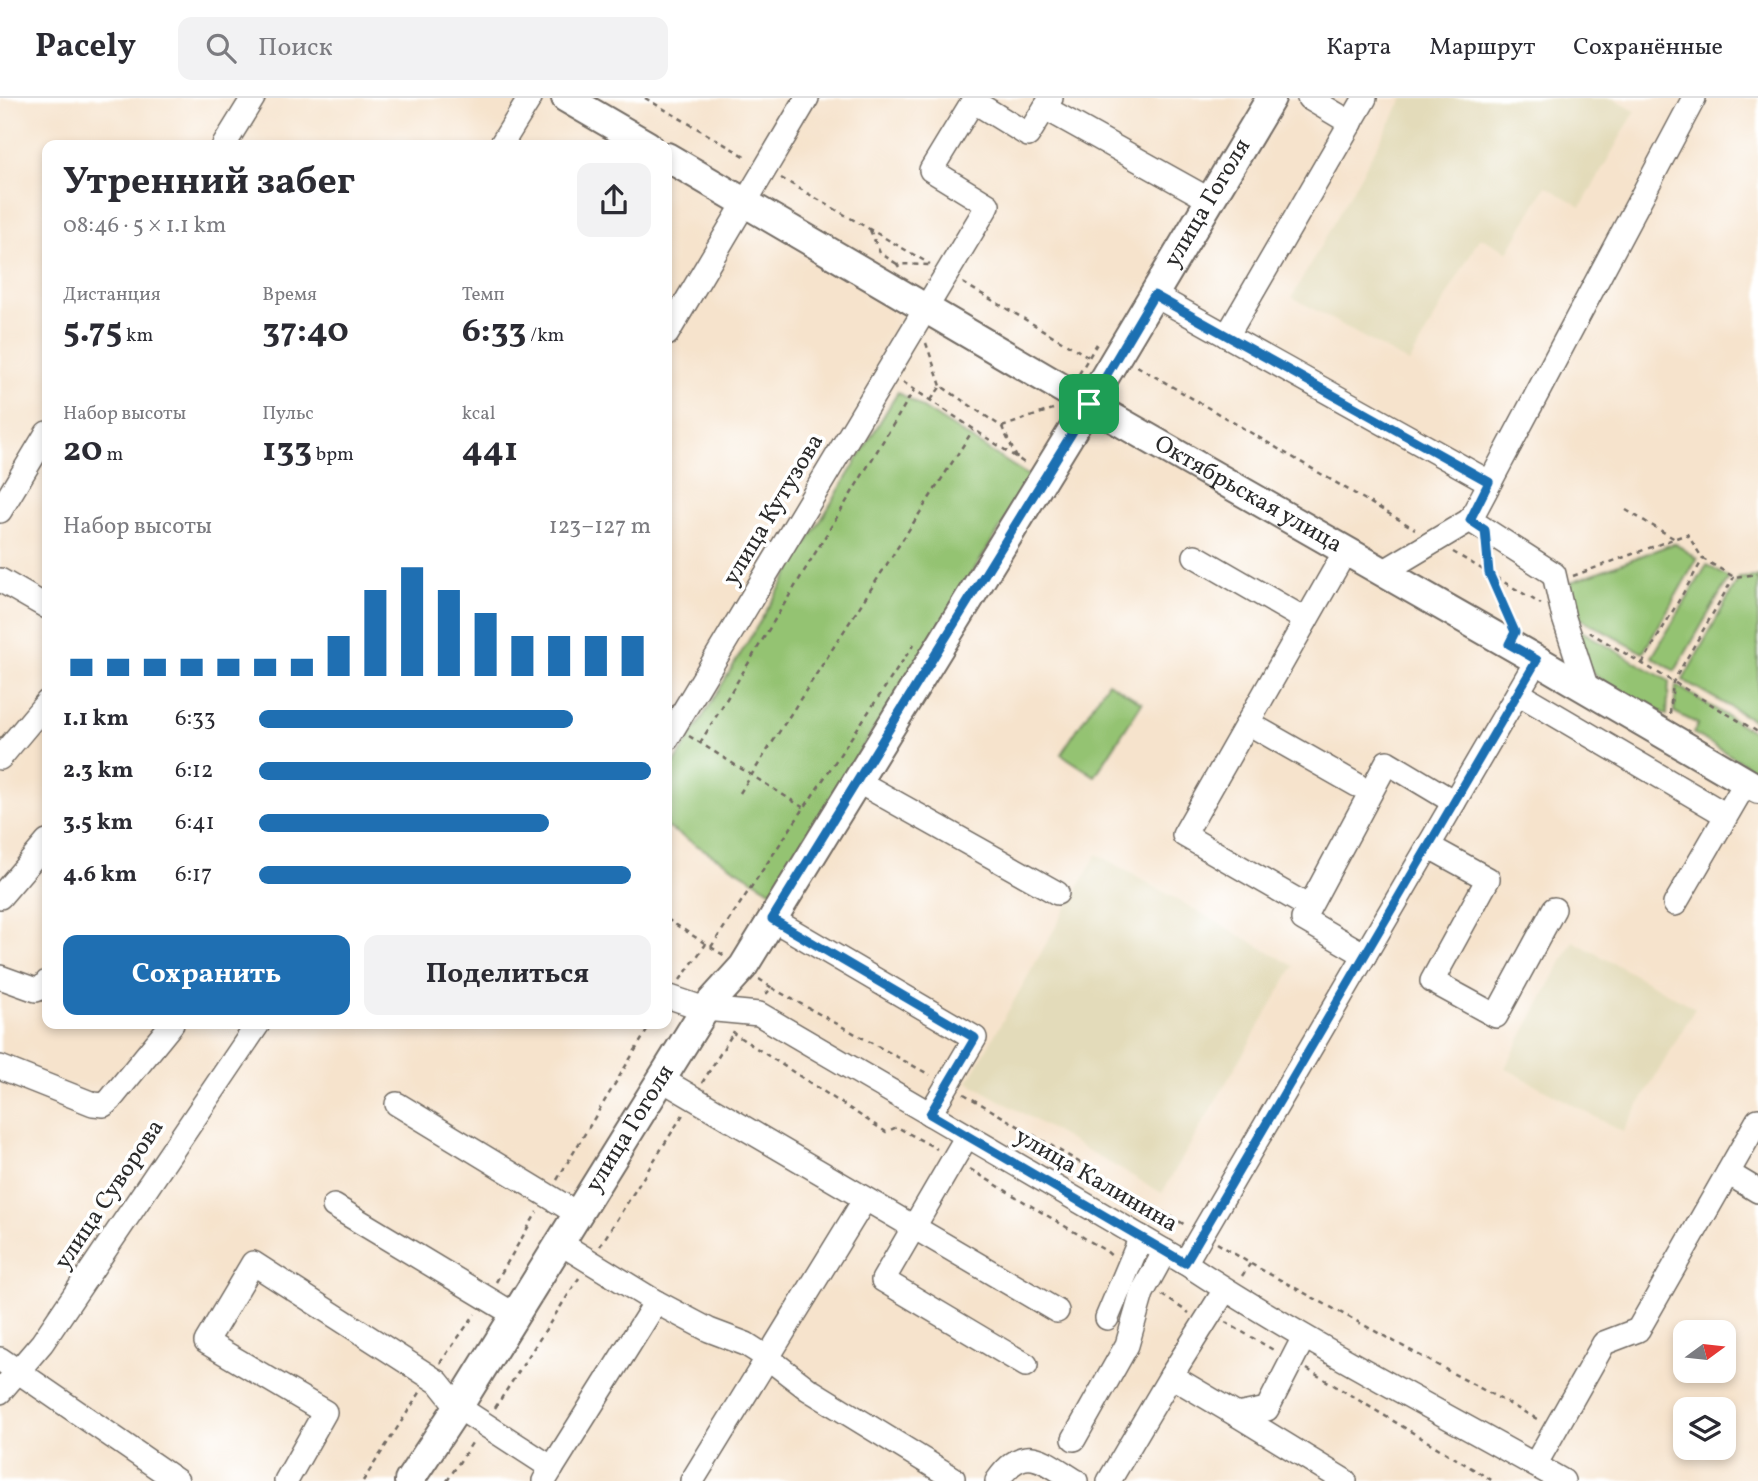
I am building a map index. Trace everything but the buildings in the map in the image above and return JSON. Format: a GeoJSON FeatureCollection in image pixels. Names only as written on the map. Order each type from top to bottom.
{"type":"FeatureCollection","features":[{"type":"Feature","properties":{"kind":"main road"},"geometry":{"type":"LineString","coordinates":[[566,98],[638,140]]}},
{"type":"Feature","properties":{"kind":"main road","name":"улица Гоголя"},"geometry":{"type":"LineString","coordinates":[[409,1481],[458,1407],[705,1009],[743,967],[1089,404],[1270,98]]}},
{"type":"Feature","properties":{"kind":"main road","name":"Октябрьская улица"},"geometry":{"type":"LineString","coordinates":[[672,159],[1089,404],[1752,786]]}},
{"type":"Feature","properties":{"kind":"street"},"geometry":{"type":"LineString","coordinates":[[227,140],[253,98]]}},
{"type":"Feature","properties":{"kind":"street"},"geometry":{"type":"LineString","coordinates":[[504,140],[530,98]]}},
{"type":"Feature","properties":{"kind":"street"},"geometry":{"type":"LineString","coordinates":[[672,326],[807,98]]}},
{"type":"Feature","properties":{"kind":"street"},"geometry":{"type":"LineString","coordinates":[[1308,98],[1351,123]]}},
{"type":"Feature","properties":{"kind":"street"},"geometry":{"type":"LineString","coordinates":[[1227,336],[1366,98]]}},
{"type":"Feature","properties":{"kind":"street"},"geometry":{"type":"LineString","coordinates":[[1477,525],[1489,482],[1688,100]]}},
{"type":"Feature","properties":{"kind":"street","name":"улица Кутузова"},"geometry":{"type":"LineString","coordinates":[[672,730],[988,205],[931,170],[973,101],[1028,135],[1048,103]]}},
{"type":"Feature","properties":{"kind":"street"},"geometry":{"type":"LineString","coordinates":[[1048,103],[1210,200]]}},
{"type":"Feature","properties":{"kind":"street"},"geometry":{"type":"LineString","coordinates":[[1154,295],[1489,482]]}},
{"type":"Feature","properties":{"kind":"street"},"geometry":{"type":"LineString","coordinates":[[0,510],[42,441]]}},
{"type":"Feature","properties":{"kind":"street"},"geometry":{"type":"LineString","coordinates":[[1383,572],[1435,541],[1477,525]]}},
{"type":"Feature","properties":{"kind":"street"},"geometry":{"type":"LineString","coordinates":[[1477,525],[1554,575],[1564,618],[1587,689]]}},
{"type":"Feature","properties":{"kind":"street"},"geometry":{"type":"LineString","coordinates":[[1309,907],[1184,835],[1346,550]]}},
{"type":"Feature","properties":{"kind":"street"},"geometry":{"type":"LineString","coordinates":[[1195,556],[1306,620]]}},
{"type":"Feature","properties":{"kind":"street"},"geometry":{"type":"LineString","coordinates":[[0,580],[42,604]]}},
{"type":"Feature","properties":{"kind":"street"},"geometry":{"type":"LineString","coordinates":[[1074,1439],[1127,1345],[1142,1293],[1175,1257],[1202,1234],[1537,660]]}},
{"type":"Feature","properties":{"kind":"street"},"geometry":{"type":"LineString","coordinates":[[1518,693],[1727,816]]}},
{"type":"Feature","properties":{"kind":"street"},"geometry":{"type":"LineString","coordinates":[[0,758],[42,708]]}},
{"type":"Feature","properties":{"kind":"street"},"geometry":{"type":"LineString","coordinates":[[1248,723],[1357,785]]}},
{"type":"Feature","properties":{"kind":"street"},"geometry":{"type":"LineString","coordinates":[[1365,955],[1303,919],[1387,762],[1454,802]]}},
{"type":"Feature","properties":{"kind":"street"},"geometry":{"type":"LineString","coordinates":[[857,781],[1057,893]]}},
{"type":"Feature","properties":{"kind":"street"},"geometry":{"type":"LineString","coordinates":[[1675,904],[1727,816],[1752,786]]}},
{"type":"Feature","properties":{"kind":"street"},"geometry":{"type":"LineString","coordinates":[[1428,846],[1488,879],[1432,981],[1496,1016],[1554,909]]}},
{"type":"Feature","properties":{"kind":"street"},"geometry":{"type":"LineString","coordinates":[[0,897],[42,848]]}},
{"type":"Feature","properties":{"kind":"street"},"geometry":{"type":"LineString","coordinates":[[772,919],[975,1038],[930,1114]]}},
{"type":"Feature","properties":{"kind":"street"},"geometry":{"type":"LineString","coordinates":[[0,977],[36,990],[42,987]]}},
{"type":"Feature","properties":{"kind":"street","name":"улица Калинина"},"geometry":{"type":"LineString","coordinates":[[672,998],[705,1009],[759,1014],[1142,1237],[1304,1337],[1563,1481]]}},
{"type":"Feature","properties":{"kind":"street"},"geometry":{"type":"LineString","coordinates":[[0,1067],[93,1104],[104,1105],[168,1029]]}},
{"type":"Feature","properties":{"kind":"street","name":"улица Суворова"},"geometry":{"type":"LineString","coordinates":[[0,1392],[8,1365],[42,1343],[255,1029]]}},
{"type":"Feature","properties":{"kind":"street"},"geometry":{"type":"LineString","coordinates":[[662,1079],[1057,1311]]}},
{"type":"Feature","properties":{"kind":"street"},"geometry":{"type":"LineString","coordinates":[[397,1104],[578,1214]]}},
{"type":"Feature","properties":{"kind":"street"},"geometry":{"type":"LineString","coordinates":[[1535,1465],[1604,1343],[1639,1329],[1758,1121]]}},
{"type":"Feature","properties":{"kind":"street"},"geometry":{"type":"LineString","coordinates":[[967,1136],[883,1280],[1026,1365]]}},
{"type":"Feature","properties":{"kind":"street"},"geometry":{"type":"LineString","coordinates":[[1728,1173],[1758,1191]]}},
{"type":"Feature","properties":{"kind":"street"},"geometry":{"type":"LineString","coordinates":[[693,1481],[865,1199]]}},
{"type":"Feature","properties":{"kind":"street"},"geometry":{"type":"LineString","coordinates":[[334,1206],[515,1315]]}},
{"type":"Feature","properties":{"kind":"street"},"geometry":{"type":"LineString","coordinates":[[1107,1318],[1142,1237]]}},
{"type":"Feature","properties":{"kind":"street"},"geometry":{"type":"LineString","coordinates":[[560,1243],[656,1302],[709,1330],[746,1344],[808,1389],[953,1478]]}},
{"type":"Feature","properties":{"kind":"street"},"geometry":{"type":"LineString","coordinates":[[286,1481],[326,1412],[206,1342],[253,1263],[430,1376],[458,1407],[485,1424],[548,1474],[656,1302]]}},
{"type":"Feature","properties":{"kind":"street"},"geometry":{"type":"LineString","coordinates":[[1109,1481],[1225,1290]]}},
{"type":"Feature","properties":{"kind":"street"},"geometry":{"type":"LineString","coordinates":[[1237,1415],[1267,1409],[1304,1337]]}},
{"type":"Feature","properties":{"kind":"street"},"geometry":{"type":"LineString","coordinates":[[8,1365],[177,1481]]}},
{"type":"Feature","properties":{"kind":"street"},"geometry":{"type":"LineString","coordinates":[[1171,1376],[1345,1481]]}},
{"type":"Feature","properties":{"kind":"street"},"geometry":{"type":"LineString","coordinates":[[997,1481],[1012,1464],[1027,1457],[1037,1458],[1076,1481]]}},
{"type":"Feature","properties":{"kind":"path"},"geometry":{"type":"LineString","coordinates":[[645,98],[1089,357]]}},
{"type":"Feature","properties":{"kind":"path"},"geometry":{"type":"LineString","coordinates":[[869,229],[880,253],[897,264]]}},
{"type":"Feature","properties":{"kind":"path"},"geometry":{"type":"LineString","coordinates":[[926,342],[941,386],[1002,427],[1017,458]]}},
{"type":"Feature","properties":{"kind":"path"},"geometry":{"type":"LineString","coordinates":[[1136,365],[1758,732]]}},
{"type":"Feature","properties":{"kind":"path"},"geometry":{"type":"LineString","coordinates":[[888,372],[1032,468]]}},
{"type":"Feature","properties":{"kind":"path"},"geometry":{"type":"LineString","coordinates":[[930,401],[941,386]]}},
{"type":"Feature","properties":{"kind":"path"},"geometry":{"type":"LineString","coordinates":[[700,743],[914,390]]}},
{"type":"Feature","properties":{"kind":"path"},"geometry":{"type":"LineString","coordinates":[[1002,427],[1059,407]]}},
{"type":"Feature","properties":{"kind":"path"},"geometry":{"type":"LineString","coordinates":[[740,793],[972,430]]}},
{"type":"Feature","properties":{"kind":"path"},"geometry":{"type":"LineString","coordinates":[[1626,510],[1675,539]]}},
{"type":"Feature","properties":{"kind":"path"},"geometry":{"type":"LineString","coordinates":[[1477,525],[1489,573],[1515,632],[1509,644]]}},
{"type":"Feature","properties":{"kind":"path"},"geometry":{"type":"LineString","coordinates":[[1556,582],[1686,534],[1703,559],[1734,577],[1758,573]]}},
{"type":"Feature","properties":{"kind":"path"},"geometry":{"type":"LineString","coordinates":[[1642,663],[1703,559]]}},
{"type":"Feature","properties":{"kind":"path"},"geometry":{"type":"LineString","coordinates":[[1670,716],[1673,682],[1734,577]]}},
{"type":"Feature","properties":{"kind":"path"},"geometry":{"type":"LineString","coordinates":[[711,947],[918,638]]}},
{"type":"Feature","properties":{"kind":"path"},"geometry":{"type":"LineString","coordinates":[[672,734],[700,743],[804,808]]}},
{"type":"Feature","properties":{"kind":"path"},"geometry":{"type":"LineString","coordinates":[[672,922],[706,944]]}},
{"type":"Feature","properties":{"kind":"path"},"geometry":{"type":"LineString","coordinates":[[772,988],[947,1084],[1263,1270],[1555,1428]]}},
{"type":"Feature","properties":{"kind":"path"},"geometry":{"type":"LineString","coordinates":[[363,1481],[430,1376],[486,1298],[648,1029]]}},
{"type":"Feature","properties":{"kind":"path"},"geometry":{"type":"LineString","coordinates":[[447,1481],[590,1261],[733,1033]]}},
{"type":"Feature","properties":{"kind":"path"},"geometry":{"type":"LineString","coordinates":[[1217,1318],[1493,1481]]}},
{"type":"Feature","properties":{"kind":"shaded area"},"geometry":{"type":"Polygon","coordinates":[[[1404,98],[1612,98],[1635,111],[1581,207],[1546,186],[1508,252],[1480,237],[1409,363],[1292,297],[1404,98]]]}},
{"type":"Feature","properties":{"kind":"shaded area"},"geometry":{"type":"Polygon","coordinates":[[[1097,854],[1294,966],[1162,1193],[968,1082],[1097,854]]]}},
{"type":"Feature","properties":{"kind":"shaded area"},"geometry":{"type":"Polygon","coordinates":[[[1573,941],[1695,1008],[1623,1132],[1505,1068],[1573,941]]]}},
{"type":"Feature","properties":{"kind":"green space"},"geometry":{"type":"Polygon","coordinates":[[[898,392],[1032,478],[772,891],[672,830],[672,768],[898,392]]]}},
{"type":"Feature","properties":{"kind":"green space"},"geometry":{"type":"Polygon","coordinates":[[[1675,543],[1697,559],[1643,653],[1571,613],[1565,587],[1574,581],[1675,543]]]}},
{"type":"Feature","properties":{"kind":"green space"},"geometry":{"type":"Polygon","coordinates":[[[1707,565],[1729,578],[1675,671],[1652,657],[1707,565]]]}},
{"type":"Feature","properties":{"kind":"green space"},"geometry":{"type":"Polygon","coordinates":[[[1758,577],[1758,723],[1683,680],[1739,578],[1758,577]]]}},
{"type":"Feature","properties":{"kind":"green space"},"geometry":{"type":"Polygon","coordinates":[[[1574,627],[1669,681],[1667,715],[1612,688],[1593,673],[1585,660],[1574,627]]]}},
{"type":"Feature","properties":{"kind":"green space"},"geometry":{"type":"Polygon","coordinates":[[[1108,682],[1142,703],[1095,776],[1061,754],[1108,682]]]}},
{"type":"Feature","properties":{"kind":"green space"},"geometry":{"type":"Polygon","coordinates":[[[1676,685],[1758,735],[1758,772],[1693,733],[1698,724],[1674,712],[1676,685]]]}},
{"type":"Feature","properties":{"kind":"route"},"geometry":{"type":"LineString","coordinates":[[1154,295],[1489,482],[1470,520],[1485,530],[1489,573],[1515,632],[1509,644],[1537,660],[1185,1263],[930,1114],[975,1038],[772,919],[1089,404],[1154,295]]}}]}
